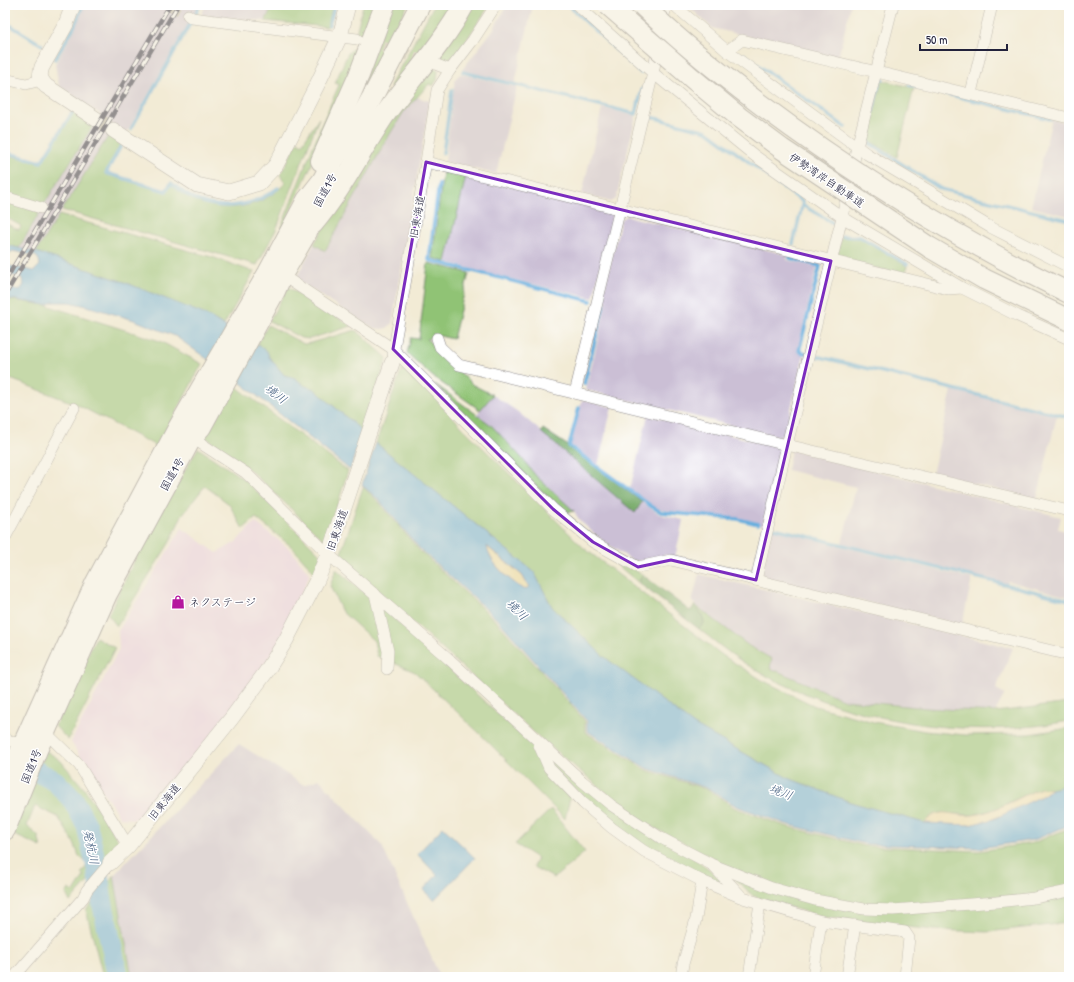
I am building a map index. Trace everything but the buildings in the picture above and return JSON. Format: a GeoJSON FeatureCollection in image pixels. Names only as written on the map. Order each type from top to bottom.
{"type":"FeatureCollection","features":[{"type":"Feature","properties":{"kind":"highway"},"geometry":{"type":"LineString","coordinates":[[307,200],[317,169],[359,75],[385,5]]}},
{"type":"Feature","properties":{"kind":"highway","name":"国道1号"},"geometry":{"type":"LineString","coordinates":[[5,830],[14,781],[31,746],[96,584],[273,283],[306,232],[308,224],[338,166],[355,128],[420,5]]}},
{"type":"Feature","properties":{"kind":"highway"},"geometry":{"type":"LineString","coordinates":[[306,232],[325,209],[384,116],[456,20],[464,5]]}},
{"type":"Feature","properties":{"kind":"highway","name":"伊勢湾岸自動車道"},"geometry":{"type":"LineString","coordinates":[[608,5],[739,117],[782,149],[929,247],[984,279],[1069,320]]}},
{"type":"Feature","properties":{"kind":"highway","name":"伊勢湾岸自動車道"},"geometry":{"type":"LineString","coordinates":[[642,5],[688,47],[733,83],[834,158],[924,215],[987,251],[1069,293]]}},
{"type":"Feature","properties":{"kind":"highway","name":"国道1号"},"geometry":{"type":"LineString","coordinates":[[273,283],[307,200],[322,181],[332,161],[355,128]]}},
{"type":"Feature","properties":{"kind":"highway","name":"国道1号"},"geometry":{"type":"LineString","coordinates":[[31,746],[45,732],[107,594],[189,428]]}},
{"type":"Feature","properties":{"kind":"street"},"geometry":{"type":"LineString","coordinates":[[73,5],[66,24],[39,74],[41,80],[46,86],[96,119]]}},
{"type":"Feature","properties":{"kind":"street"},"geometry":{"type":"LineString","coordinates":[[113,130],[197,185],[229,192],[259,183],[276,165],[318,83],[340,36],[348,5]]}},
{"type":"Feature","properties":{"kind":"street","name":"旧東海道"},"geometry":{"type":"LineString","coordinates":[[14,977],[83,898],[87,890],[110,863],[128,846],[223,730],[266,672],[286,640],[330,551],[393,356],[437,90],[496,5]]}},
{"type":"Feature","properties":{"kind":"street"},"geometry":{"type":"LineString","coordinates":[[577,5],[653,73],[755,156],[842,216],[962,288],[1069,339]]}},
{"type":"Feature","properties":{"kind":"street"},"geometry":{"type":"LineString","coordinates":[[575,393],[653,73],[666,5]]}},
{"type":"Feature","properties":{"kind":"street"},"geometry":{"type":"LineString","coordinates":[[674,5],[726,51],[867,154],[990,227],[1069,267]]}},
{"type":"Feature","properties":{"kind":"street"},"geometry":{"type":"LineString","coordinates":[[756,580],[857,147],[893,5]]}},
{"type":"Feature","properties":{"kind":"street"},"geometry":{"type":"LineString","coordinates":[[971,93],[992,5]]}},
{"type":"Feature","properties":{"kind":"street"},"geometry":{"type":"LineString","coordinates":[[188,15],[192,18],[357,39]]}},
{"type":"Feature","properties":{"kind":"street"},"geometry":{"type":"LineString","coordinates":[[726,51],[742,40],[971,93],[1069,118]]}},
{"type":"Feature","properties":{"kind":"street"},"geometry":{"type":"LineString","coordinates":[[435,64],[450,70]]}},
{"type":"Feature","properties":{"kind":"street"},"geometry":{"type":"LineString","coordinates":[[5,79],[26,84],[41,80]]}},
{"type":"Feature","properties":{"kind":"street"},"geometry":{"type":"LineString","coordinates":[[426,162],[948,289],[962,288]]}},
{"type":"Feature","properties":{"kind":"street"},"geometry":{"type":"LineString","coordinates":[[5,197],[41,208]]}},
{"type":"Feature","properties":{"kind":"street"},"geometry":{"type":"LineString","coordinates":[[273,283],[393,356],[553,509],[593,542],[638,567],[671,560],[1069,655]]}},
{"type":"Feature","properties":{"kind":"street"},"geometry":{"type":"LineString","coordinates":[[437,338],[440,347],[459,365],[787,445],[1069,511]]}},
{"type":"Feature","properties":{"kind":"street"},"geometry":{"type":"LineString","coordinates":[[5,538],[74,408]]}},
{"type":"Feature","properties":{"kind":"street"},"geometry":{"type":"LineString","coordinates":[[189,428],[246,473],[375,594],[450,660],[537,741],[611,805],[661,838],[711,864],[772,888],[815,900],[864,909],[893,910],[996,902],[1034,898],[1069,891]]}},
{"type":"Feature","properties":{"kind":"street"},"geometry":{"type":"LineString","coordinates":[[375,594],[388,651],[388,669]]}},
{"type":"Feature","properties":{"kind":"street"},"geometry":{"type":"LineString","coordinates":[[45,732],[79,766],[128,846]]}},
{"type":"Feature","properties":{"kind":"street"},"geometry":{"type":"LineString","coordinates":[[5,738],[9,741],[31,746]]}},
{"type":"Feature","properties":{"kind":"street"},"geometry":{"type":"LineString","coordinates":[[537,741],[549,768],[583,803],[612,828],[644,851],[702,881],[743,898],[821,921],[905,932],[909,938],[905,977]]}},
{"type":"Feature","properties":{"kind":"street"},"geometry":{"type":"LineString","coordinates":[[711,864],[743,898]]}},
{"type":"Feature","properties":{"kind":"street"},"geometry":{"type":"LineString","coordinates":[[681,977],[683,964],[696,919],[702,881]]}},
{"type":"Feature","properties":{"kind":"street"},"geometry":{"type":"LineString","coordinates":[[749,977],[760,903]]}},
{"type":"Feature","properties":{"kind":"street"},"geometry":{"type":"LineString","coordinates":[[813,977],[821,921]]}},
{"type":"Feature","properties":{"kind":"street"},"geometry":{"type":"LineString","coordinates":[[847,977],[855,925]]}},
{"type":"Feature","properties":{"kind":"highlighted area"},"geometry":{"type":"Polygon","coordinates":[[[426,162],[831,261],[756,580],[671,560],[638,567],[593,542],[553,509],[393,349],[426,162]]]}},
{"type":"Feature","properties":{"kind":"shaded area"},"geometry":{"type":"Polygon","coordinates":[[[84,5],[199,5],[127,132],[109,135],[36,252],[19,248],[52,190],[100,114],[59,86],[55,64],[75,29],[84,5]]]}},
{"type":"Feature","properties":{"kind":"shaded area"},"geometry":{"type":"Polygon","coordinates":[[[206,5],[274,5],[265,21],[201,15],[206,5]]]}},
{"type":"Feature","properties":{"kind":"shaded area"},"geometry":{"type":"Polygon","coordinates":[[[507,5],[533,5],[515,83],[462,70],[493,30],[507,5]]]}},
{"type":"Feature","properties":{"kind":"shaded area"},"geometry":{"type":"Polygon","coordinates":[[[687,5],[851,5],[838,58],[712,28],[687,5]]]}},
{"type":"Feature","properties":{"kind":"shaded area"},"geometry":{"type":"Polygon","coordinates":[[[460,74],[517,87],[496,174],[445,162],[455,79],[460,74]]]}},
{"type":"Feature","properties":{"kind":"shaded area"},"geometry":{"type":"Polygon","coordinates":[[[416,97],[430,101],[392,324],[387,328],[374,328],[298,281],[296,278],[314,244],[325,250],[387,139],[403,113],[416,97]]]}},
{"type":"Feature","properties":{"kind":"shaded area"},"geometry":{"type":"Polygon","coordinates":[[[602,108],[636,116],[616,199],[611,202],[582,194],[602,108]]]}},
{"type":"Feature","properties":{"kind":"shaded area"},"geometry":{"type":"Polygon","coordinates":[[[1052,119],[1069,123],[1069,216],[1031,207],[1052,119]]]}},
{"type":"Feature","properties":{"kind":"shaded area"},"geometry":{"type":"Polygon","coordinates":[[[466,176],[610,210],[613,215],[593,298],[446,262],[466,176]]]}},
{"type":"Feature","properties":{"kind":"shaded area"},"geometry":{"type":"Polygon","coordinates":[[[626,216],[788,255],[787,260],[817,267],[797,352],[804,354],[785,434],[779,437],[586,390],[607,301],[602,299],[621,219],[626,216]]]}},
{"type":"Feature","properties":{"kind":"shaded area"},"geometry":{"type":"Polygon","coordinates":[[[952,390],[1057,415],[1037,499],[932,474],[952,390]]]}},
{"type":"Feature","properties":{"kind":"shaded area"},"geometry":{"type":"Polygon","coordinates":[[[493,395],[518,412],[635,512],[642,502],[659,514],[683,520],[675,558],[666,555],[642,561],[633,561],[603,541],[580,521],[574,511],[536,476],[520,456],[477,414],[493,395]]]}},
{"type":"Feature","properties":{"kind":"shaded area"},"geometry":{"type":"Polygon","coordinates":[[[582,400],[612,407],[598,465],[571,445],[582,400]]]}},
{"type":"Feature","properties":{"kind":"shaded area"},"geometry":{"type":"Polygon","coordinates":[[[648,415],[778,447],[781,451],[763,525],[738,518],[662,510],[651,506],[630,489],[648,415]]]}},
{"type":"Feature","properties":{"kind":"shaded area"},"geometry":{"type":"Polygon","coordinates":[[[793,450],[1061,517],[1058,529],[1069,532],[1069,597],[1008,581],[1007,584],[842,543],[856,487],[787,470],[791,451],[793,450]]]}},
{"type":"Feature","properties":{"kind":"shaded area"},"geometry":{"type":"Polygon","coordinates":[[[255,522],[291,550],[310,574],[286,631],[248,690],[164,794],[136,819],[120,818],[71,742],[119,649],[118,631],[182,528],[217,553],[236,542],[255,522]]]}},
{"type":"Feature","properties":{"kind":"shaded area"},"geometry":{"type":"Polygon","coordinates":[[[772,529],[972,579],[962,625],[764,578],[761,573],[772,529]]]}},
{"type":"Feature","properties":{"kind":"shaded area"},"geometry":{"type":"Polygon","coordinates":[[[699,574],[1013,648],[996,689],[1005,694],[995,712],[927,708],[845,700],[770,668],[772,659],[749,646],[692,602],[699,574]]]}},
{"type":"Feature","properties":{"kind":"shaded area"},"geometry":{"type":"Polygon","coordinates":[[[239,744],[304,785],[319,779],[382,846],[440,977],[132,977],[114,875],[239,744]]]}},
{"type":"Feature","properties":{"kind":"green space"},"geometry":{"type":"Polygon","coordinates":[[[274,5],[333,5],[327,27],[265,21],[274,5]]]}},
{"type":"Feature","properties":{"kind":"green space"},"geometry":{"type":"Polygon","coordinates":[[[363,5],[376,5],[363,42],[357,35],[357,29],[363,5]]]}},
{"type":"Feature","properties":{"kind":"green space"},"geometry":{"type":"Polygon","coordinates":[[[391,5],[408,5],[355,104],[391,5]]]}},
{"type":"Feature","properties":{"kind":"green space"},"geometry":{"type":"Polygon","coordinates":[[[434,5],[455,5],[394,89],[390,86],[434,5]]]}},
{"type":"Feature","properties":{"kind":"green space"},"geometry":{"type":"Polygon","coordinates":[[[472,5],[490,5],[457,54],[447,60],[437,59],[472,5]]]}},
{"type":"Feature","properties":{"kind":"green space"},"geometry":{"type":"Polygon","coordinates":[[[353,49],[359,51],[339,104],[283,228],[281,227],[339,85],[335,83],[348,53],[353,49]]]}},
{"type":"Feature","properties":{"kind":"green space"},"geometry":{"type":"Polygon","coordinates":[[[431,66],[438,71],[437,80],[433,86],[429,84],[403,113],[325,251],[314,244],[380,132],[431,66]]]}},
{"type":"Feature","properties":{"kind":"green space"},"geometry":{"type":"Polygon","coordinates":[[[882,80],[914,88],[897,157],[868,140],[882,80]]]}},
{"type":"Feature","properties":{"kind":"green space"},"geometry":{"type":"Polygon","coordinates":[[[74,112],[94,124],[43,206],[5,193],[5,154],[41,163],[74,112]]]}},
{"type":"Feature","properties":{"kind":"green space"},"geometry":{"type":"Polygon","coordinates":[[[319,118],[276,230],[257,265],[62,210],[109,135],[121,143],[105,174],[166,192],[171,184],[188,197],[214,206],[233,207],[260,201],[277,191],[286,183],[280,175],[298,141],[302,144],[319,118]]]}},
{"type":"Feature","properties":{"kind":"green space"},"geometry":{"type":"Polygon","coordinates":[[[443,172],[466,176],[446,262],[432,258],[443,172]]]}},
{"type":"Feature","properties":{"kind":"green space"},"geometry":{"type":"Polygon","coordinates":[[[5,200],[40,212],[19,248],[5,245],[5,223],[19,230],[21,226],[5,217],[5,200]]]}},
{"type":"Feature","properties":{"kind":"green space"},"geometry":{"type":"Polygon","coordinates":[[[59,215],[212,257],[254,272],[224,325],[206,315],[124,282],[36,252],[59,215]]]}},
{"type":"Feature","properties":{"kind":"green space"},"geometry":{"type":"Polygon","coordinates":[[[841,237],[860,238],[907,266],[905,275],[840,259],[837,255],[841,237]]]}},
{"type":"Feature","properties":{"kind":"green space"},"geometry":{"type":"Polygon","coordinates":[[[428,263],[469,273],[453,339],[440,336],[427,339],[473,385],[493,395],[480,410],[432,376],[407,353],[411,338],[419,339],[428,263]]]}},
{"type":"Feature","properties":{"kind":"green space"},"geometry":{"type":"Polygon","coordinates":[[[288,287],[352,326],[309,339],[301,338],[269,321],[288,287]]]}},
{"type":"Feature","properties":{"kind":"green space"},"geometry":{"type":"Polygon","coordinates":[[[6,299],[46,305],[160,341],[202,364],[158,447],[76,404],[5,377],[6,299]]]}},
{"type":"Feature","properties":{"kind":"green space"},"geometry":{"type":"Polygon","coordinates":[[[268,325],[304,344],[356,330],[387,358],[362,431],[314,389],[305,386],[295,378],[284,375],[269,357],[267,351],[257,345],[268,325]]]}},
{"type":"Feature","properties":{"kind":"green space"},"geometry":{"type":"Polygon","coordinates":[[[404,370],[433,395],[462,427],[584,548],[722,655],[762,680],[815,706],[874,722],[925,731],[966,735],[1029,734],[1069,728],[1069,785],[1051,789],[1041,788],[992,810],[972,815],[940,813],[931,817],[924,823],[850,802],[788,778],[694,725],[603,656],[552,607],[534,572],[376,443],[401,371],[404,370]]]}},
{"type":"Feature","properties":{"kind":"green space"},"geometry":{"type":"Polygon","coordinates":[[[435,384],[491,425],[520,456],[536,476],[574,511],[567,512],[538,488],[435,384]]]}},
{"type":"Feature","properties":{"kind":"green space"},"geometry":{"type":"Polygon","coordinates":[[[234,385],[348,471],[326,542],[250,470],[205,437],[234,385]]]}},
{"type":"Feature","properties":{"kind":"green space"},"geometry":{"type":"Polygon","coordinates":[[[543,429],[567,445],[642,502],[635,513],[541,432],[543,429]]]}},
{"type":"Feature","properties":{"kind":"green space"},"geometry":{"type":"Polygon","coordinates":[[[198,448],[245,480],[321,555],[316,574],[292,547],[256,518],[243,529],[229,504],[205,486],[182,515],[170,542],[117,626],[108,615],[145,539],[198,448]]]}},
{"type":"Feature","properties":{"kind":"green space"},"geometry":{"type":"Polygon","coordinates":[[[363,487],[378,501],[419,550],[498,623],[585,721],[585,732],[646,770],[709,790],[735,808],[785,826],[865,846],[979,851],[1033,843],[1069,828],[1069,923],[987,932],[933,930],[822,917],[753,896],[715,859],[641,821],[540,738],[340,556],[363,487]]]}},
{"type":"Feature","properties":{"kind":"green space"},"geometry":{"type":"Polygon","coordinates":[[[609,556],[643,575],[640,579],[640,584],[610,559],[609,556]]]}},
{"type":"Feature","properties":{"kind":"green space"},"geometry":{"type":"Polygon","coordinates":[[[336,569],[388,613],[534,747],[547,771],[570,798],[565,819],[477,731],[415,672],[377,656],[374,641],[342,612],[330,586],[336,569]]]}},
{"type":"Feature","properties":{"kind":"green space"},"geometry":{"type":"Polygon","coordinates":[[[643,575],[690,611],[695,605],[702,615],[704,623],[699,629],[640,584],[640,579],[643,575]]]}},
{"type":"Feature","properties":{"kind":"green space"},"geometry":{"type":"Polygon","coordinates":[[[695,605],[749,646],[772,659],[770,668],[845,700],[927,708],[995,712],[1069,703],[1069,721],[991,729],[951,727],[912,723],[836,705],[799,691],[763,674],[738,659],[699,629],[704,623],[702,615],[695,605]]]}},
{"type":"Feature","properties":{"kind":"green space"},"geometry":{"type":"Polygon","coordinates":[[[96,637],[115,648],[68,740],[55,726],[96,637]]]}},
{"type":"Feature","properties":{"kind":"green space"},"geometry":{"type":"Polygon","coordinates":[[[46,751],[60,760],[87,792],[121,845],[104,865],[91,823],[83,805],[56,776],[40,765],[46,751]]]}},
{"type":"Feature","properties":{"kind":"green space"},"geometry":{"type":"Polygon","coordinates":[[[547,755],[709,869],[730,888],[646,848],[613,825],[551,767],[547,755]]]}},
{"type":"Feature","properties":{"kind":"green space"},"geometry":{"type":"Polygon","coordinates":[[[36,774],[59,790],[67,798],[75,809],[85,838],[93,876],[70,902],[66,894],[69,889],[74,892],[84,876],[81,874],[88,864],[79,856],[73,841],[58,817],[35,806],[27,826],[38,836],[41,847],[12,834],[36,774]]]}},
{"type":"Feature","properties":{"kind":"green space"},"geometry":{"type":"Polygon","coordinates":[[[551,809],[585,852],[554,878],[533,867],[537,858],[515,844],[551,809]]]}},
{"type":"Feature","properties":{"kind":"green space"},"geometry":{"type":"Polygon","coordinates":[[[114,875],[132,977],[123,977],[106,885],[114,875]]]}},
{"type":"Feature","properties":{"kind":"green space"},"geometry":{"type":"Polygon","coordinates":[[[96,898],[112,977],[103,977],[86,910],[96,898]]]}},
{"type":"Feature","properties":{"kind":"sand"},"geometry":{"type":"Polygon","coordinates":[[[486,546],[522,575],[529,587],[524,590],[507,576],[496,565],[488,553],[486,546]]]}},
{"type":"Feature","properties":{"kind":"sand"},"geometry":{"type":"Polygon","coordinates":[[[1041,788],[1051,789],[1024,806],[987,821],[967,825],[924,823],[936,814],[947,813],[973,815],[990,811],[1041,788]]]}},
{"type":"Feature","properties":{"kind":"water","name":"境川"},"geometry":{"type":"Polygon","coordinates":[[[5,245],[36,252],[124,282],[206,315],[267,351],[269,357],[284,375],[295,378],[305,386],[314,389],[362,431],[350,470],[241,383],[175,336],[134,320],[87,306],[69,302],[53,302],[46,305],[5,298],[5,288],[19,290],[24,284],[21,277],[5,274],[5,245]],[[13,251],[7,256],[6,262],[10,266],[34,271],[40,265],[36,256],[13,251]]]}},
{"type":"Feature","properties":{"kind":"water","name":"境川"},"geometry":{"type":"Polygon","coordinates":[[[376,443],[534,572],[552,607],[603,656],[694,725],[788,778],[850,802],[924,823],[969,825],[994,819],[1044,795],[1051,789],[1069,785],[1069,825],[1034,840],[979,848],[866,844],[786,824],[736,806],[710,789],[646,768],[587,731],[587,721],[499,621],[420,549],[379,500],[362,485],[376,443]],[[487,546],[491,559],[501,571],[524,590],[529,587],[522,575],[487,546]]]}},
{"type":"Feature","properties":{"kind":"water"},"geometry":{"type":"Polygon","coordinates":[[[443,827],[475,858],[434,900],[423,890],[437,875],[417,854],[443,827]]]}},
{"type":"Feature","properties":{"kind":"waterway"},"geometry":{"type":"LineString","coordinates":[[55,59],[74,27],[83,5]]}},
{"type":"Feature","properties":{"kind":"waterway"},"geometry":{"type":"LineString","coordinates":[[196,13],[200,5]]}},
{"type":"Feature","properties":{"kind":"waterway"},"geometry":{"type":"LineString","coordinates":[[329,25],[335,5]]}},
{"type":"Feature","properties":{"kind":"waterway"},"geometry":{"type":"LineString","coordinates":[[568,5],[641,73]]}},
{"type":"Feature","properties":{"kind":"waterway"},"geometry":{"type":"LineString","coordinates":[[5,22],[42,45]]}},
{"type":"Feature","properties":{"kind":"waterway"},"geometry":{"type":"LineString","coordinates":[[131,129],[191,22],[194,22]]}},
{"type":"Feature","properties":{"kind":"waterway"},"geometry":{"type":"LineString","coordinates":[[744,55],[845,127]]}},
{"type":"Feature","properties":{"kind":"waterway"},"geometry":{"type":"LineString","coordinates":[[463,72],[636,114],[642,89]]}},
{"type":"Feature","properties":{"kind":"waterway"},"geometry":{"type":"LineString","coordinates":[[883,79],[880,78],[866,141],[941,189],[1069,220]]}},
{"type":"Feature","properties":{"kind":"waterway"},"geometry":{"type":"LineString","coordinates":[[909,85],[1050,119]]}},
{"type":"Feature","properties":{"kind":"waterway"},"geometry":{"type":"LineString","coordinates":[[443,153],[452,90]]}},
{"type":"Feature","properties":{"kind":"waterway"},"geometry":{"type":"LineString","coordinates":[[5,152],[41,162],[72,113]]}},
{"type":"Feature","properties":{"kind":"waterway"},"geometry":{"type":"LineString","coordinates":[[647,116],[707,131],[803,202],[793,244]]}},
{"type":"Feature","properties":{"kind":"waterway"},"geometry":{"type":"LineString","coordinates":[[121,146],[106,173],[166,191],[171,183],[189,196],[211,204],[223,206],[246,204],[268,195],[278,188]]}},
{"type":"Feature","properties":{"kind":"waterway"},"geometry":{"type":"LineString","coordinates":[[439,184],[429,260],[591,301]]}},
{"type":"Feature","properties":{"kind":"waterway"},"geometry":{"type":"LineString","coordinates":[[802,205],[833,223]]}},
{"type":"Feature","properties":{"kind":"waterway"},"geometry":{"type":"LineString","coordinates":[[842,236],[860,237],[907,264]]}},
{"type":"Feature","properties":{"kind":"waterway"},"geometry":{"type":"LineString","coordinates":[[790,256],[790,258],[820,266],[799,351],[805,353]]}},
{"type":"Feature","properties":{"kind":"waterway"},"geometry":{"type":"LineString","coordinates":[[584,384],[604,304],[601,303]]}},
{"type":"Feature","properties":{"kind":"waterway"},"geometry":{"type":"LineString","coordinates":[[816,356],[1069,417]]}},
{"type":"Feature","properties":{"kind":"waterway"},"geometry":{"type":"LineString","coordinates":[[579,408],[569,446],[651,506],[661,512],[738,519],[758,524]]}},
{"type":"Feature","properties":{"kind":"waterway"},"geometry":{"type":"LineString","coordinates":[[774,528],[1069,600]]}},
{"type":"Feature","properties":{"kind":"waterway","name":"発杭川"},"geometry":{"type":"LineString","coordinates":[[5,755],[55,781],[73,800],[87,826],[97,868],[101,896],[118,977]]}},
{"type":"Feature","properties":{"kind":"tunnel"},"geometry":{"type":"LineString","coordinates":[[170,5],[188,15]]}},
{"type":"Feature","properties":{"kind":"tunnel"},"geometry":{"type":"LineString","coordinates":[[367,42],[430,62]]}},
{"type":"Feature","properties":{"kind":"tunnel"},"geometry":{"type":"LineString","coordinates":[[96,119],[113,130]]}},
{"type":"Feature","properties":{"kind":"railway"},"geometry":{"type":"LineString","coordinates":[[5,281],[170,5]]}},
{"type":"Feature","properties":{"kind":"railway"},"geometry":{"type":"LineString","coordinates":[[5,295],[178,5]]}},
{"type":"Feature","properties":{"kind":"place","name":"ネクステージ"},"geometry":{"type":"Point","coordinates":[178,602]}}]}
